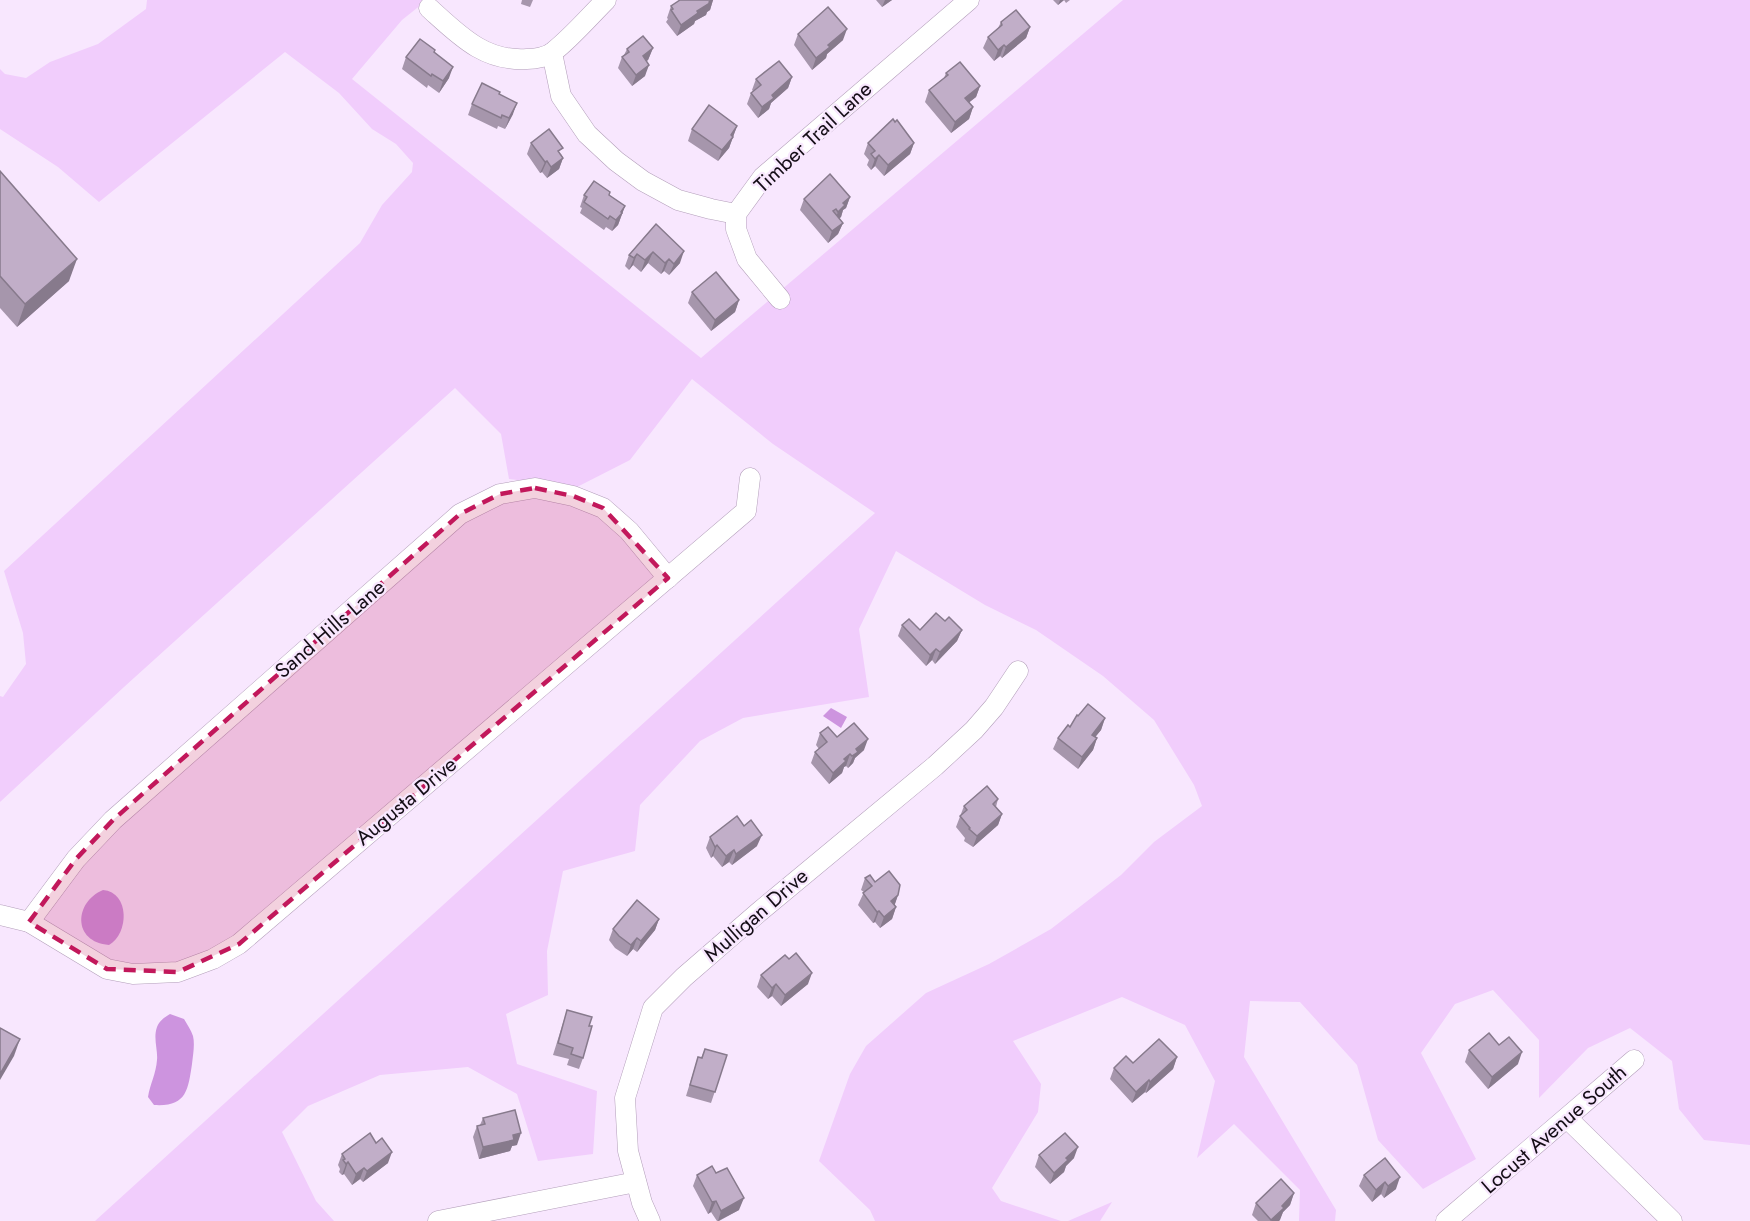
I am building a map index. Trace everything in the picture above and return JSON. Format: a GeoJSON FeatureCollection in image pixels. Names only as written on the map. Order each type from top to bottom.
{"type":"FeatureCollection","features":[{"type":"Feature","properties":{"kind":"street"},"geometry":{"type":"LineString","coordinates":[[429,8],[482,51],[501,58],[534,59],[552,53],[606,0]]}},
{"type":"Feature","properties":{"kind":"street","name":"Timber Trail Lane"},"geometry":{"type":"LineString","coordinates":[[736,214],[763,177],[969,0]]}},
{"type":"Feature","properties":{"kind":"street"},"geometry":{"type":"LineString","coordinates":[[552,53],[561,96],[587,134],[643,182],[678,200],[711,210],[736,214],[736,230],[747,259],[780,299]]}},
{"type":"Feature","properties":{"kind":"street","name":"Augusta Drive"},"geometry":{"type":"LineString","coordinates":[[0,915],[30,922],[107,969],[133,974],[178,972],[213,959],[239,944],[746,511],[750,478]]}},
{"type":"Feature","properties":{"kind":"street","name":"Sand Hills Lane"},"geometry":{"type":"LineString","coordinates":[[30,922],[76,859],[113,820],[460,514],[500,494],[536,488],[573,495],[603,508],[629,531],[668,578]]}},
{"type":"Feature","properties":{"kind":"street","name":"Mulligan Drive"},"geometry":{"type":"LineString","coordinates":[[650,1221],[642,1203],[628,1150],[625,1098],[653,1008],[684,977],[759,912],[974,730],[994,707],[1018,671]]}},
{"type":"Feature","properties":{"kind":"street","name":"Locust Avenue South"},"geometry":{"type":"LineString","coordinates":[[1446,1221],[1634,1060]]}},
{"type":"Feature","properties":{"kind":"street"},"geometry":{"type":"LineString","coordinates":[[1567,1118],[1672,1221]]}},
{"type":"Feature","properties":{"kind":"street"},"geometry":{"type":"LineString","coordinates":[[438,1221],[636,1182]]}},
{"type":"Feature","properties":{"kind":"highlighted area"},"geometry":{"type":"Polygon","coordinates":[[[535,488],[573,496],[603,508],[668,578],[239,944],[178,972],[107,969],[29,922],[76,859],[113,820],[460,514],[500,494],[535,488]]]}},
{"type":"Feature","properties":{"kind":"shaded area"},"geometry":{"type":"Polygon","coordinates":[[[147,0],[427,0],[402,20],[352,79],[701,358],[1123,0],[1750,0],[1750,1145],[1704,1140],[1679,1109],[1672,1061],[1630,1028],[1588,1048],[1539,1098],[1539,1040],[1493,990],[1455,1004],[1421,1053],[1476,1159],[1423,1189],[1378,1140],[1357,1065],[1300,1002],[1250,1001],[1244,1057],[1336,1210],[1335,1221],[1299,1221],[1300,1190],[1234,1124],[1197,1158],[1215,1081],[1185,1025],[1122,997],[1013,1041],[1041,1084],[1038,1112],[992,1188],[1001,1201],[1061,1221],[875,1221],[870,1210],[819,1161],[850,1074],[866,1046],[926,993],[989,964],[1051,929],[1121,875],[1154,842],[1202,806],[1194,785],[1154,720],[1103,676],[1036,630],[985,605],[896,551],[859,629],[869,697],[743,718],[700,741],[640,805],[635,851],[563,871],[547,951],[548,995],[506,1014],[517,1064],[597,1091],[593,1154],[538,1161],[517,1094],[468,1067],[380,1075],[308,1106],[282,1132],[316,1201],[334,1221],[95,1221],[875,513],[773,444],[692,379],[630,460],[577,487],[509,479],[501,434],[455,388],[0,802],[0,696],[3,697],[26,664],[23,633],[4,571],[360,243],[382,205],[412,172],[413,163],[396,144],[372,129],[339,93],[285,52],[99,202],[58,167],[0,129],[0,69],[5,74],[26,78],[50,62],[98,44],[146,9],[147,0]]]}},
{"type":"Feature","properties":{"kind":"shaded area"},"geometry":{"type":"Polygon","coordinates":[[[831,708],[847,717],[841,728],[823,716],[831,708]]]}},
{"type":"Feature","properties":{"kind":"shaded area"},"geometry":{"type":"Polygon","coordinates":[[[103,890],[112,892],[118,898],[124,914],[120,932],[116,940],[109,945],[88,937],[81,921],[86,903],[103,890]]]}},
{"type":"Feature","properties":{"kind":"shaded area"},"geometry":{"type":"Polygon","coordinates":[[[170,1014],[184,1019],[193,1036],[191,1074],[187,1089],[179,1100],[165,1105],[154,1105],[148,1097],[156,1065],[156,1031],[161,1021],[170,1014]]]}},
{"type":"Feature","properties":{"kind":"shaded area"},"geometry":{"type":"Polygon","coordinates":[[[1112,1202],[1100,1221],[1068,1221],[1112,1202]]]}},
{"type":"Feature","properties":{"kind":"building"},"geometry":{"type":"Polygon","coordinates":[[[680,0],[712,0],[681,25],[671,10],[673,9],[671,6],[680,0]]]}},
{"type":"Feature","properties":{"kind":"building"},"geometry":{"type":"Polygon","coordinates":[[[828,7],[847,29],[816,58],[798,34],[828,7]]]}},
{"type":"Feature","properties":{"kind":"building"},"geometry":{"type":"Polygon","coordinates":[[[1016,10],[1030,27],[1006,47],[1004,45],[998,50],[988,37],[1016,10]]]}},
{"type":"Feature","properties":{"kind":"building"},"geometry":{"type":"Polygon","coordinates":[[[643,36],[653,48],[643,56],[649,65],[636,75],[622,57],[629,52],[627,49],[643,36]]]}},
{"type":"Feature","properties":{"kind":"building"},"geometry":{"type":"Polygon","coordinates":[[[420,39],[453,67],[443,81],[432,74],[431,76],[406,57],[420,39]]]}},
{"type":"Feature","properties":{"kind":"building"},"geometry":{"type":"Polygon","coordinates":[[[779,61],[792,77],[772,95],[774,98],[762,107],[751,93],[761,85],[756,79],[779,61]]]}},
{"type":"Feature","properties":{"kind":"building"},"geometry":{"type":"Polygon","coordinates":[[[960,62],[980,86],[965,98],[973,107],[955,122],[929,90],[960,62]]]}},
{"type":"Feature","properties":{"kind":"building"},"geometry":{"type":"Polygon","coordinates":[[[482,83],[517,103],[509,118],[502,115],[501,118],[472,104],[482,83]]]}},
{"type":"Feature","properties":{"kind":"building"},"geometry":{"type":"Polygon","coordinates":[[[709,105],[737,126],[731,135],[733,137],[722,150],[692,129],[709,105]]]}},
{"type":"Feature","properties":{"kind":"building"},"geometry":{"type":"Polygon","coordinates":[[[893,119],[895,122],[897,120],[914,143],[888,165],[879,155],[875,159],[871,154],[875,151],[868,143],[893,119]]]}},
{"type":"Feature","properties":{"kind":"building"},"geometry":{"type":"Polygon","coordinates":[[[549,129],[563,148],[558,151],[563,158],[551,167],[531,143],[549,129]]]}},
{"type":"Feature","properties":{"kind":"building"},"geometry":{"type":"Polygon","coordinates":[[[0,171],[77,259],[25,304],[0,276],[0,171]]]}},
{"type":"Feature","properties":{"kind":"building"},"geometry":{"type":"Polygon","coordinates":[[[830,174],[850,197],[838,212],[836,209],[833,211],[843,223],[832,231],[804,199],[830,174]]]}},
{"type":"Feature","properties":{"kind":"building"},"geometry":{"type":"Polygon","coordinates":[[[594,181],[625,206],[616,220],[610,216],[608,219],[584,202],[587,197],[584,195],[594,181]]]}},
{"type":"Feature","properties":{"kind":"building"},"geometry":{"type":"Polygon","coordinates":[[[656,224],[684,251],[674,264],[669,259],[665,263],[653,252],[645,260],[637,254],[634,258],[629,255],[656,224]]]}},
{"type":"Feature","properties":{"kind":"building"},"geometry":{"type":"Polygon","coordinates":[[[716,272],[739,300],[715,320],[692,292],[716,272]]]}},
{"type":"Feature","properties":{"kind":"building"},"geometry":{"type":"Polygon","coordinates":[[[936,613],[945,621],[949,617],[962,630],[940,652],[936,649],[930,655],[902,625],[909,619],[920,630],[936,613]]]}},
{"type":"Feature","properties":{"kind":"building"},"geometry":{"type":"Polygon","coordinates":[[[1088,704],[1105,718],[1092,735],[1097,738],[1082,757],[1058,738],[1088,704]]]}},
{"type":"Feature","properties":{"kind":"building"},"geometry":{"type":"Polygon","coordinates":[[[854,723],[868,739],[856,749],[858,752],[844,759],[846,761],[833,773],[815,752],[827,742],[820,733],[828,727],[837,737],[854,723]]]}},
{"type":"Feature","properties":{"kind":"building"},"geometry":{"type":"Polygon","coordinates":[[[987,786],[998,799],[993,804],[1002,814],[977,836],[960,816],[967,810],[964,806],[987,786]]]}},
{"type":"Feature","properties":{"kind":"building"},"geometry":{"type":"Polygon","coordinates":[[[737,816],[744,826],[751,820],[762,835],[736,854],[734,850],[726,856],[717,845],[715,847],[710,837],[737,816]]]}},
{"type":"Feature","properties":{"kind":"building"},"geometry":{"type":"Polygon","coordinates":[[[889,871],[900,885],[898,895],[891,901],[896,907],[884,917],[879,911],[877,912],[863,893],[872,886],[865,878],[870,875],[875,882],[889,871]]]}},
{"type":"Feature","properties":{"kind":"building"},"geometry":{"type":"Polygon","coordinates":[[[637,900],[659,919],[641,941],[637,938],[631,945],[613,929],[637,900]]]}},
{"type":"Feature","properties":{"kind":"building"},"geometry":{"type":"Polygon","coordinates":[[[796,953],[812,973],[785,995],[776,984],[772,988],[761,975],[785,955],[789,959],[796,953]]]}},
{"type":"Feature","properties":{"kind":"building"},"geometry":{"type":"Polygon","coordinates":[[[567,1010],[592,1017],[589,1026],[592,1026],[583,1058],[571,1054],[573,1048],[558,1043],[567,1010]]]}},
{"type":"Feature","properties":{"kind":"building"},"geometry":{"type":"Polygon","coordinates":[[[0,1028],[20,1039],[0,1074],[0,1028]]]}},
{"type":"Feature","properties":{"kind":"building"},"geometry":{"type":"Polygon","coordinates":[[[1489,1033],[1499,1045],[1509,1037],[1522,1052],[1492,1077],[1469,1050],[1489,1033]]]}},
{"type":"Feature","properties":{"kind":"building"},"geometry":{"type":"Polygon","coordinates":[[[1159,1039],[1177,1057],[1136,1092],[1114,1068],[1126,1056],[1133,1063],[1159,1039]]]}},
{"type":"Feature","properties":{"kind":"building"},"geometry":{"type":"Polygon","coordinates":[[[705,1049],[727,1055],[715,1092],[690,1085],[698,1057],[702,1058],[705,1049]]]}},
{"type":"Feature","properties":{"kind":"building"},"geometry":{"type":"Polygon","coordinates":[[[515,1110],[521,1133],[513,1135],[514,1140],[483,1147],[477,1126],[485,1124],[483,1118],[515,1110]]]}},
{"type":"Feature","properties":{"kind":"building"},"geometry":{"type":"Polygon","coordinates":[[[370,1133],[376,1143],[382,1138],[392,1152],[367,1171],[364,1168],[356,1174],[348,1162],[346,1164],[343,1160],[345,1159],[342,1154],[370,1133]]]}},
{"type":"Feature","properties":{"kind":"building"},"geometry":{"type":"Polygon","coordinates":[[[1065,1133],[1078,1147],[1054,1173],[1039,1155],[1065,1133]]]}},
{"type":"Feature","properties":{"kind":"building"},"geometry":{"type":"Polygon","coordinates":[[[1385,1158],[1400,1177],[1388,1186],[1385,1182],[1376,1190],[1364,1175],[1385,1158]]]}},
{"type":"Feature","properties":{"kind":"building"},"geometry":{"type":"Polygon","coordinates":[[[712,1166],[716,1173],[727,1168],[744,1198],[721,1211],[716,1201],[712,1202],[697,1175],[712,1166]]]}},
{"type":"Feature","properties":{"kind":"building"},"geometry":{"type":"Polygon","coordinates":[[[1281,1179],[1294,1193],[1282,1206],[1284,1208],[1271,1220],[1256,1203],[1281,1179]]]}}]}
